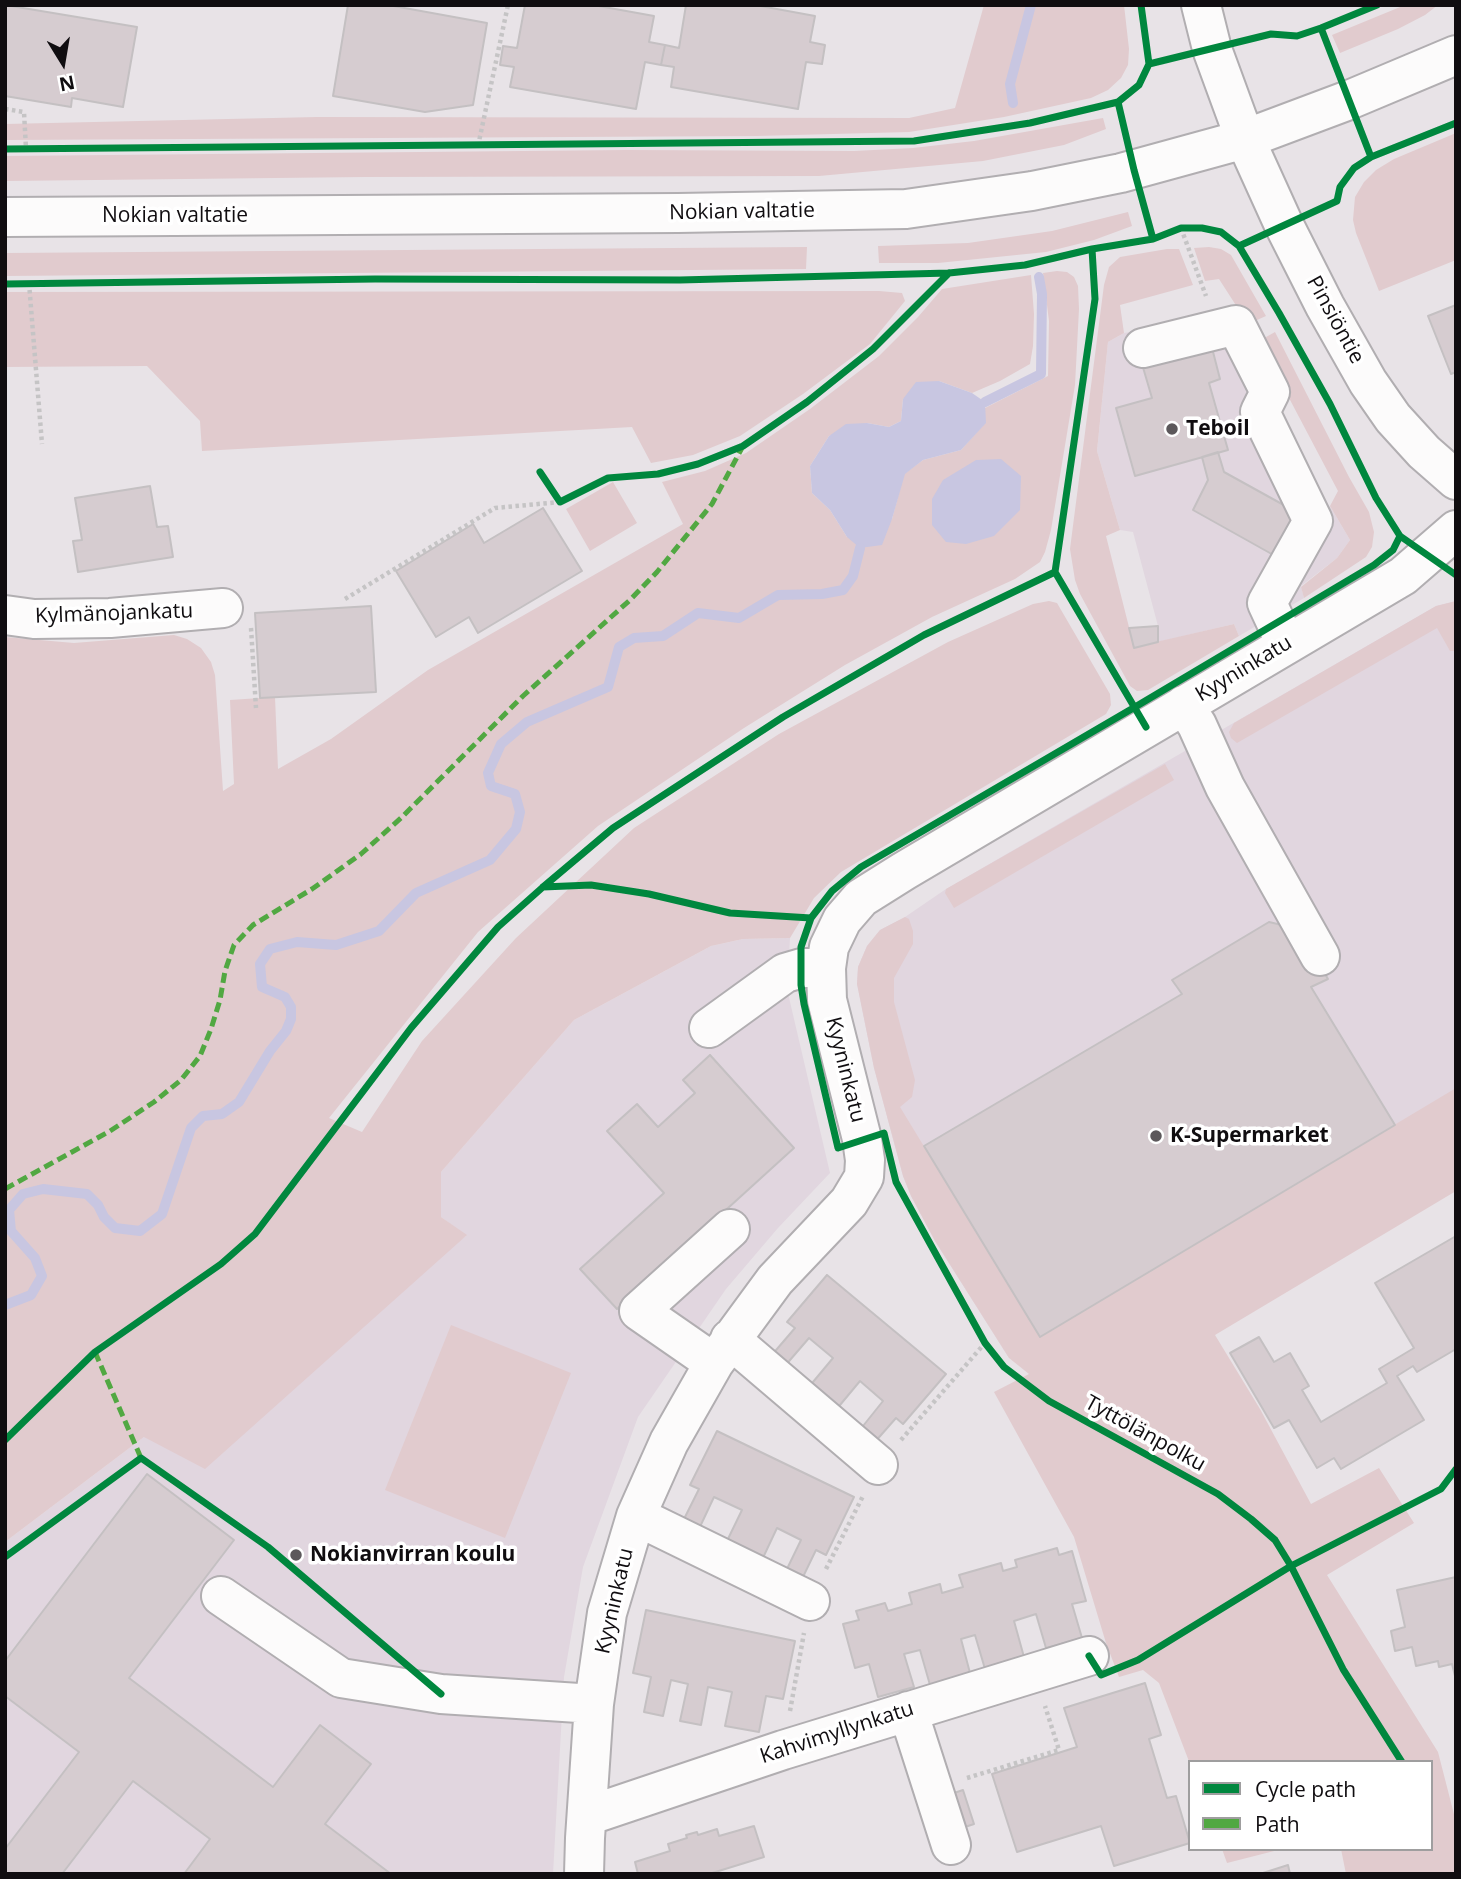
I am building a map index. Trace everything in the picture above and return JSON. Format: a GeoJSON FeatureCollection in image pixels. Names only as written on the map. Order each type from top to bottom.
{"type":"FeatureCollection","features":[{"type":"Feature","properties":{"kind":"street","name":"Pinsiöntie"},"geometry":{"type":"LineString","coordinates":[[1201,5],[1212,49],[1245,139],[1325,306],[1368,382],[1393,418],[1424,452],[1456,480]]}},
{"type":"Feature","properties":{"kind":"street","name":"Nokian valtatie"},"geometry":{"type":"LineString","coordinates":[[5,217],[678,214],[906,209],[1032,191],[1121,173],[1245,139],[1349,100],[1456,55]]}},
{"type":"Feature","properties":{"kind":"street"},"geometry":{"type":"LineString","coordinates":[[1143,348],[1236,325],[1270,392],[1260,412],[1313,521],[1267,603],[1286,644]]}},
{"type":"Feature","properties":{"kind":"street","name":"Kyyninkatu"},"geometry":{"type":"LineString","coordinates":[[584,1874],[594,1703],[607,1613],[636,1516],[669,1442],[722,1351],[775,1280],[849,1202],[864,1177],[862,1139],[827,1000],[826,968],[829,947],[842,920],[861,898],[915,864],[1403,576],[1456,530]]}},
{"type":"Feature","properties":{"kind":"street","name":"Kylmänojankatu"},"geometry":{"type":"LineString","coordinates":[[5,615],[34,619],[237,614]]}},
{"type":"Feature","properties":{"kind":"street"},"geometry":{"type":"LineString","coordinates":[[1184,705],[1197,725],[1225,787],[1320,956]]}},
{"type":"Feature","properties":{"kind":"street"},"geometry":{"type":"LineString","coordinates":[[709,1028],[785,973],[802,968],[826,968]]}},
{"type":"Feature","properties":{"kind":"street"},"geometry":{"type":"LineString","coordinates":[[730,1229],[639,1311],[722,1351],[878,1465]]}},
{"type":"Feature","properties":{"kind":"street"},"geometry":{"type":"LineString","coordinates":[[636,1516],[810,1601]]}},
{"type":"Feature","properties":{"kind":"street"},"geometry":{"type":"LineString","coordinates":[[221,1595],[341,1678],[441,1694],[594,1703]]}},
{"type":"Feature","properties":{"kind":"street","name":"Kahvimyllynkatu"},"geometry":{"type":"LineString","coordinates":[[587,1816],[783,1750],[1089,1656]]}},
{"type":"Feature","properties":{"kind":"street"},"geometry":{"type":"LineString","coordinates":[[908,1711],[951,1845]]}},
{"type":"Feature","properties":{"kind":"path"},"geometry":{"type":"LineString","coordinates":[[478,146],[508,5]]}},
{"type":"Feature","properties":{"kind":"path"},"geometry":{"type":"LineString","coordinates":[[5,109],[24,112],[26,149]]}},
{"type":"Feature","properties":{"kind":"path"},"geometry":{"type":"LineString","coordinates":[[464,146],[492,146]]}},
{"type":"Feature","properties":{"kind":"path"},"geometry":{"type":"LineString","coordinates":[[15,149],[39,149]]}},
{"type":"Feature","properties":{"kind":"path"},"geometry":{"type":"LineString","coordinates":[[1172,232],[1181,228],[1192,228]]}},
{"type":"Feature","properties":{"kind":"path"},"geometry":{"type":"LineString","coordinates":[[1181,228],[1219,330]]}},
{"type":"Feature","properties":{"kind":"path"},"geometry":{"type":"LineString","coordinates":[[29,283],[42,444]]}},
{"type":"Feature","properties":{"kind":"path"},"geometry":{"type":"LineString","coordinates":[[17,284],[43,283]]}},
{"type":"Feature","properties":{"kind":"path"},"geometry":{"type":"LineString","coordinates":[[553,492],[559,502]]}},
{"type":"Feature","properties":{"kind":"path"},"geometry":{"type":"LineString","coordinates":[[345,599],[495,508],[559,502],[572,496]]}},
{"type":"Feature","properties":{"kind":"path"},"geometry":{"type":"LineString","coordinates":[[237,614],[256,708]]}},
{"type":"Feature","properties":{"kind":"path"},"geometry":{"type":"LineString","coordinates":[[979,1331],[992,1351]]}},
{"type":"Feature","properties":{"kind":"path"},"geometry":{"type":"LineString","coordinates":[[783,1750],[810,1601],[878,1465],[985,1343]]}},
{"type":"Feature","properties":{"kind":"path"},"geometry":{"type":"LineString","coordinates":[[933,1789],[1059,1750],[1042,1695]]}},
{"type":"Feature","properties":{"kind":"shaded area"},"geometry":{"type":"Polygon","coordinates":[[[984,5],[1124,5],[1128,65],[1121,78],[1108,90],[1091,98],[1004,117],[909,132],[757,136],[5,140],[5,124],[317,117],[909,118],[955,108],[984,5]]]}},
{"type":"Feature","properties":{"kind":"shaded area"},"geometry":{"type":"Polygon","coordinates":[[[1405,5],[1438,5],[1398,29],[1340,53],[1332,35],[1405,5]]]}},
{"type":"Feature","properties":{"kind":"shaded area"},"geometry":{"type":"Polygon","coordinates":[[[1103,118],[1106,129],[1064,145],[983,161],[819,176],[5,181],[5,156],[626,150],[854,151],[974,141],[1103,118]]]}},
{"type":"Feature","properties":{"kind":"shaded area"},"geometry":{"type":"Polygon","coordinates":[[[1456,133],[1456,260],[1379,291],[1356,233],[1353,220],[1355,197],[1364,182],[1376,170],[1394,159],[1456,133]]]}},
{"type":"Feature","properties":{"kind":"shaded area"},"geometry":{"type":"Polygon","coordinates":[[[1128,212],[1132,226],[1094,240],[1046,252],[938,263],[879,263],[878,246],[968,243],[1052,231],[1128,212]]]}},
{"type":"Feature","properties":{"kind":"shaded area"},"geometry":{"type":"Polygon","coordinates":[[[807,247],[806,269],[5,276],[5,253],[807,247]]]}},
{"type":"Feature","properties":{"kind":"shaded area"},"geometry":{"type":"Polygon","coordinates":[[[1194,248],[1221,249],[1231,255],[1266,316],[1248,324],[1219,279],[1205,281],[1194,248]]]}},
{"type":"Feature","properties":{"kind":"shaded area"},"geometry":{"type":"Polygon","coordinates":[[[1179,249],[1193,285],[1120,305],[1124,333],[1108,342],[1097,451],[1120,530],[1106,536],[1134,647],[1234,624],[1239,636],[1148,690],[1137,691],[1130,686],[1080,594],[1070,549],[1104,285],[1109,267],[1120,257],[1179,249]]]}},
{"type":"Feature","properties":{"kind":"shaded area"},"geometry":{"type":"Polygon","coordinates":[[[1067,272],[1074,277],[1078,286],[1075,385],[1051,530],[1040,562],[1015,579],[932,617],[845,665],[744,728],[598,826],[478,932],[329,1118],[362,1132],[422,1041],[516,938],[634,828],[779,734],[948,642],[1033,604],[1049,601],[1057,603],[1110,694],[1111,705],[1106,714],[841,872],[814,898],[790,938],[743,939],[711,946],[574,1020],[441,1172],[441,1217],[467,1235],[205,1469],[144,1437],[5,1542],[5,637],[74,643],[174,635],[201,648],[211,662],[215,675],[223,791],[234,784],[230,700],[275,697],[278,769],[331,739],[428,670],[683,524],[662,482],[705,471],[746,453],[810,409],[879,356],[942,289],[1031,275],[1034,314],[1030,364],[972,393],[939,381],[903,399],[901,421],[889,427],[867,423],[829,436],[810,466],[812,493],[830,510],[847,537],[892,519],[904,474],[923,460],[961,450],[985,423],[985,408],[1048,376],[1049,321],[1043,273],[1067,272]]]}},
{"type":"Feature","properties":{"kind":"shaded area"},"geometry":{"type":"Polygon","coordinates":[[[5,292],[902,293],[905,301],[870,344],[803,394],[740,436],[693,455],[651,463],[632,427],[202,451],[200,421],[147,366],[5,367],[5,292]]]}},
{"type":"Feature","properties":{"kind":"shaded area"},"geometry":{"type":"Polygon","coordinates":[[[1241,312],[1273,420],[1323,517],[1330,506],[1350,540],[1337,558],[1301,586],[1304,598],[1239,636],[1234,624],[1158,642],[1158,626],[1133,532],[1120,530],[1097,451],[1108,342],[1124,333],[1241,312]]]}},
{"type":"Feature","properties":{"kind":"shaded area"},"geometry":{"type":"Polygon","coordinates":[[[1275,332],[1369,512],[1374,532],[1372,547],[1366,557],[1304,598],[1301,587],[1337,558],[1350,540],[1330,506],[1338,491],[1259,341],[1275,332]]]}},
{"type":"Feature","properties":{"kind":"shaded area"},"geometry":{"type":"Polygon","coordinates":[[[613,482],[637,523],[590,551],[566,509],[613,482]]]}},
{"type":"Feature","properties":{"kind":"shaded area"},"geometry":{"type":"Polygon","coordinates":[[[1456,601],[1456,1115],[1009,1358],[935,1241],[903,1176],[874,1068],[857,984],[858,967],[867,946],[880,930],[905,917],[946,889],[1436,606],[1456,601]]]}},
{"type":"Feature","properties":{"kind":"shaded area"},"geometry":{"type":"Polygon","coordinates":[[[1456,601],[1456,651],[1450,651],[1437,628],[1237,743],[1231,738],[1229,732],[1234,723],[1436,606],[1456,601]]]}},
{"type":"Feature","properties":{"kind":"shaded area"},"geometry":{"type":"Polygon","coordinates":[[[1165,764],[1174,780],[954,908],[945,893],[946,889],[1165,764]]]}},
{"type":"Feature","properties":{"kind":"shaded area"},"geometry":{"type":"Polygon","coordinates":[[[905,917],[909,919],[913,931],[913,944],[894,978],[894,1002],[915,1080],[912,1097],[900,1107],[1040,1337],[1456,1088],[1456,1191],[1215,1335],[1260,1409],[1311,1504],[1379,1468],[1414,1523],[1327,1575],[1438,1752],[1456,1822],[1456,1874],[1346,1874],[1341,1851],[1433,1851],[1433,1760],[1188,1760],[1159,1683],[1143,1670],[1119,1677],[1074,1537],[994,1392],[1029,1374],[1009,1358],[935,1241],[903,1176],[874,1068],[857,984],[858,967],[867,946],[880,930],[905,917]]]}},
{"type":"Feature","properties":{"kind":"shaded area","name":"Nokianvirran koulu"},"geometry":{"type":"Polygon","coordinates":[[[790,938],[787,989],[830,1173],[726,1289],[638,1417],[583,1567],[564,1677],[553,1874],[5,1874],[5,1542],[144,1437],[466,1236],[441,1217],[441,1172],[574,1020],[711,946],[743,939],[790,938]]]}},
{"type":"Feature","properties":{"kind":"shaded area"},"geometry":{"type":"Polygon","coordinates":[[[451,1325],[571,1373],[505,1538],[385,1490],[451,1325]]]}},
{"type":"Feature","properties":{"kind":"shaded area"},"geometry":{"type":"Polygon","coordinates":[[[1223,1851],[1274,1851],[1227,1863],[1223,1851]]]}},
{"type":"Feature","properties":{"kind":"water"},"geometry":{"type":"Polygon","coordinates":[[[939,381],[972,393],[985,402],[986,423],[961,450],[923,460],[905,474],[882,545],[860,548],[847,537],[830,510],[812,493],[810,466],[829,436],[846,424],[867,423],[889,427],[901,421],[903,399],[916,382],[939,381]]]}},
{"type":"Feature","properties":{"kind":"water"},"geometry":{"type":"Polygon","coordinates":[[[1001,459],[1021,476],[1020,510],[994,536],[966,544],[946,542],[932,525],[932,499],[943,480],[976,460],[1001,459]]]}},
{"type":"Feature","properties":{"kind":"building"},"geometry":{"type":"Polygon","coordinates":[[[5,5],[137,27],[123,107],[72,98],[71,107],[5,96],[5,5]]]}},
{"type":"Feature","properties":{"kind":"building"},"geometry":{"type":"Polygon","coordinates":[[[348,5],[388,5],[487,23],[473,105],[425,112],[333,96],[348,5]]]}},
{"type":"Feature","properties":{"kind":"building"},"geometry":{"type":"Polygon","coordinates":[[[525,5],[593,5],[654,16],[649,42],[665,45],[661,65],[645,62],[636,109],[510,87],[514,67],[500,65],[503,46],[517,48],[525,5]]]}},
{"type":"Feature","properties":{"kind":"building"},"geometry":{"type":"Polygon","coordinates":[[[686,5],[755,5],[815,16],[810,42],[825,45],[822,64],[806,62],[798,109],[671,87],[674,67],[661,65],[665,45],[679,48],[686,5]]]}},
{"type":"Feature","properties":{"kind":"building"},"geometry":{"type":"Polygon","coordinates":[[[1456,305],[1456,372],[1451,374],[1428,316],[1456,305]]]}},
{"type":"Feature","properties":{"kind":"building","name":"Teboil"},"geometry":{"type":"Polygon","coordinates":[[[1211,344],[1220,379],[1209,383],[1228,450],[1135,476],[1116,408],[1152,398],[1142,364],[1211,344]]]}},
{"type":"Feature","properties":{"kind":"building"},"geometry":{"type":"Polygon","coordinates":[[[1218,452],[1224,472],[1300,514],[1277,557],[1193,510],[1208,480],[1202,457],[1218,452]]]}},
{"type":"Feature","properties":{"kind":"building"},"geometry":{"type":"Polygon","coordinates":[[[150,486],[157,527],[168,526],[173,557],[78,572],[73,541],[82,540],[75,498],[150,486]]]}},
{"type":"Feature","properties":{"kind":"building"},"geometry":{"type":"Polygon","coordinates":[[[543,508],[582,571],[478,633],[469,617],[436,637],[396,571],[473,524],[484,543],[543,508]]]}},
{"type":"Feature","properties":{"kind":"building"},"geometry":{"type":"Polygon","coordinates":[[[371,606],[376,692],[260,698],[255,613],[371,606]]]}},
{"type":"Feature","properties":{"kind":"building"},"geometry":{"type":"Polygon","coordinates":[[[1158,626],[1158,642],[1134,648],[1129,628],[1158,626]]]}},
{"type":"Feature","properties":{"kind":"building"},"geometry":{"type":"Polygon","coordinates":[[[1269,922],[1299,929],[1328,979],[1311,987],[1395,1125],[1040,1337],[924,1146],[1182,994],[1172,980],[1269,922]]]}},
{"type":"Feature","properties":{"kind":"building"},"geometry":{"type":"Polygon","coordinates":[[[710,1055],[794,1148],[617,1309],[580,1269],[664,1193],[607,1131],[637,1104],[658,1127],[695,1093],[683,1080],[710,1055]]]}},
{"type":"Feature","properties":{"kind":"building"},"geometry":{"type":"Polygon","coordinates":[[[1456,1236],[1456,1349],[1417,1372],[1413,1366],[1397,1376],[1424,1420],[1341,1469],[1334,1458],[1317,1468],[1289,1420],[1274,1428],[1230,1353],[1259,1337],[1274,1362],[1290,1353],[1309,1386],[1302,1390],[1321,1422],[1387,1383],[1379,1369],[1414,1348],[1375,1283],[1456,1236]]]}},
{"type":"Feature","properties":{"kind":"building"},"geometry":{"type":"Polygon","coordinates":[[[827,1275],[946,1374],[903,1424],[896,1418],[874,1443],[859,1431],[883,1401],[860,1381],[835,1411],[808,1388],[833,1358],[809,1338],[784,1367],[771,1356],[795,1328],[787,1322],[827,1275]]]}},
{"type":"Feature","properties":{"kind":"building"},"geometry":{"type":"Polygon","coordinates":[[[717,1431],[854,1497],[826,1555],[816,1550],[801,1581],[785,1573],[801,1540],[777,1528],[761,1562],[725,1545],[742,1510],[714,1497],[698,1531],[682,1523],[699,1489],[690,1485],[717,1431]]]}},
{"type":"Feature","properties":{"kind":"building"},"geometry":{"type":"Polygon","coordinates":[[[147,1474],[234,1540],[129,1678],[273,1787],[320,1725],[371,1764],[325,1824],[391,1874],[184,1874],[210,1839],[133,1781],[62,1874],[5,1874],[5,1849],[79,1752],[5,1696],[5,1661],[147,1474]]]}},
{"type":"Feature","properties":{"kind":"building"},"geometry":{"type":"Polygon","coordinates":[[[1057,1548],[1059,1555],[1072,1551],[1086,1601],[1072,1604],[1082,1638],[1046,1648],[1036,1614],[1014,1621],[1024,1657],[985,1669],[975,1635],[961,1639],[970,1673],[930,1685],[920,1650],[904,1654],[914,1687],[878,1697],[869,1664],[855,1668],[843,1624],[859,1620],[856,1611],[885,1603],[888,1611],[912,1604],[909,1593],[940,1584],[942,1593],[963,1587],[959,1575],[1001,1563],[1003,1571],[1017,1567],[1015,1560],[1057,1548]]]}},
{"type":"Feature","properties":{"kind":"building"},"geometry":{"type":"Polygon","coordinates":[[[1456,1577],[1455,1676],[1452,1664],[1439,1667],[1438,1661],[1416,1666],[1412,1647],[1395,1651],[1391,1631],[1405,1627],[1397,1590],[1456,1577]]]}},
{"type":"Feature","properties":{"kind":"building"},"geometry":{"type":"Polygon","coordinates":[[[646,1610],[795,1641],[783,1699],[766,1696],[759,1732],[725,1726],[732,1692],[708,1687],[701,1725],[680,1721],[688,1684],[671,1680],[663,1716],[644,1712],[651,1677],[633,1673],[646,1610]]]}},
{"type":"Feature","properties":{"kind":"building"},"geometry":{"type":"Polygon","coordinates":[[[1145,1683],[1161,1735],[1149,1739],[1167,1798],[1176,1796],[1188,1844],[1114,1866],[1101,1826],[1017,1852],[992,1774],[1077,1747],[1064,1708],[1145,1683]]]}},
{"type":"Feature","properties":{"kind":"building"},"geometry":{"type":"Polygon","coordinates":[[[963,1790],[974,1824],[956,1830],[945,1796],[963,1790]]]}},
{"type":"Feature","properties":{"kind":"building"},"geometry":{"type":"Polygon","coordinates":[[[754,1826],[764,1857],[709,1874],[638,1874],[635,1862],[670,1851],[668,1844],[687,1838],[686,1835],[697,1832],[698,1835],[717,1829],[719,1836],[754,1826]]]}},
{"type":"Feature","properties":{"kind":"building"},"geometry":{"type":"Polygon","coordinates":[[[1288,1865],[1290,1874],[1263,1874],[1263,1873],[1288,1865]]]}},
{"type":"Feature","properties":{"kind":"waterway"},"geometry":{"type":"LineString","coordinates":[[1013,103],[1010,84],[1031,5]]}},
{"type":"Feature","properties":{"kind":"waterway"},"geometry":{"type":"LineString","coordinates":[[985,402],[1041,374],[1042,294],[1039,277]]}},
{"type":"Feature","properties":{"kind":"waterway"},"geometry":{"type":"LineString","coordinates":[[5,1305],[31,1295],[42,1276],[35,1258],[11,1231],[9,1210],[23,1194],[43,1189],[87,1194],[115,1228],[140,1231],[162,1214],[191,1128],[203,1116],[222,1114],[239,1102],[270,1051],[286,1031],[291,1019],[291,1007],[285,997],[262,987],[260,964],[270,949],[297,942],[336,945],[379,931],[416,893],[490,860],[516,829],[520,812],[515,794],[491,786],[488,773],[501,744],[527,722],[608,687],[619,647],[634,638],[663,636],[698,613],[739,618],[778,595],[822,594],[843,590],[853,576],[860,548]]}},
{"type":"Feature","properties":{"kind":"marked path"},"geometry":{"type":"LineString","coordinates":[[5,1189],[110,1131],[154,1102],[181,1080],[200,1056],[211,1029],[234,945],[253,925],[312,889],[361,854],[401,818],[523,696],[630,600],[657,572],[712,504],[743,446]]}},
{"type":"Feature","properties":{"kind":"marked path"},"geometry":{"type":"LineString","coordinates":[[95,1352],[141,1458]]}},
{"type":"Feature","properties":{"kind":"cycle path"},"geometry":{"type":"LineString","coordinates":[[5,149],[914,141],[1030,123],[1118,102],[1139,85],[1149,64],[1141,5]]}},
{"type":"Feature","properties":{"kind":"cycle path"},"geometry":{"type":"LineString","coordinates":[[1149,64],[1271,34],[1297,36],[1377,5]]}},
{"type":"Feature","properties":{"kind":"cycle path"},"geometry":{"type":"LineString","coordinates":[[1321,28],[1371,157]]}},
{"type":"Feature","properties":{"kind":"cycle path"},"geometry":{"type":"LineString","coordinates":[[1118,102],[1153,239]]}},
{"type":"Feature","properties":{"kind":"cycle path"},"geometry":{"type":"LineString","coordinates":[[1239,246],[1337,201],[1340,187],[1354,168],[1371,157],[1456,123]]}},
{"type":"Feature","properties":{"kind":"cycle path"},"geometry":{"type":"LineString","coordinates":[[5,284],[375,279],[680,280],[949,273],[1025,265],[1092,249],[1153,239],[1181,228],[1202,228],[1221,232],[1239,246],[1330,404],[1376,498],[1400,536],[1456,575]]}},
{"type":"Feature","properties":{"kind":"cycle path"},"geometry":{"type":"LineString","coordinates":[[1092,249],[1095,299],[1055,572],[1146,727]]}},
{"type":"Feature","properties":{"kind":"cycle path"},"geometry":{"type":"LineString","coordinates":[[540,472],[560,502],[608,478],[658,474],[698,464],[743,446],[807,402],[873,349],[949,273]]}},
{"type":"Feature","properties":{"kind":"cycle path","name":"Tyttölänpolku"},"geometry":{"type":"LineString","coordinates":[[1400,536],[1393,550],[1374,565],[861,867],[832,891],[811,918],[801,947],[801,985],[838,1148],[884,1133],[896,1182],[985,1343],[1004,1367],[1049,1401],[1218,1494],[1275,1540],[1343,1669],[1401,1760]]}},
{"type":"Feature","properties":{"kind":"cycle path"},"geometry":{"type":"LineString","coordinates":[[5,1440],[95,1352],[221,1264],[255,1234],[411,1028],[498,927],[613,828],[783,717],[924,635],[1055,572]]}},
{"type":"Feature","properties":{"kind":"cycle path"},"geometry":{"type":"LineString","coordinates":[[543,887],[591,885],[649,894],[730,913],[811,918]]}},
{"type":"Feature","properties":{"kind":"cycle path"},"geometry":{"type":"LineString","coordinates":[[5,1557],[141,1458],[268,1547],[441,1694]]}},
{"type":"Feature","properties":{"kind":"cycle path"},"geometry":{"type":"LineString","coordinates":[[1089,1656],[1101,1675],[1138,1660],[1291,1566],[1441,1489],[1456,1469]]}},
{"type":"Feature","properties":{"kind":"place","name":"Teboil"},"geometry":{"type":"Point","coordinates":[1172,429]}},
{"type":"Feature","properties":{"kind":"place","name":"K-Supermarket"},"geometry":{"type":"Point","coordinates":[1156,1136]}},
{"type":"Feature","properties":{"kind":"place","name":"Nokianvirran koulu"},"geometry":{"type":"Point","coordinates":[296,1555]}}]}
